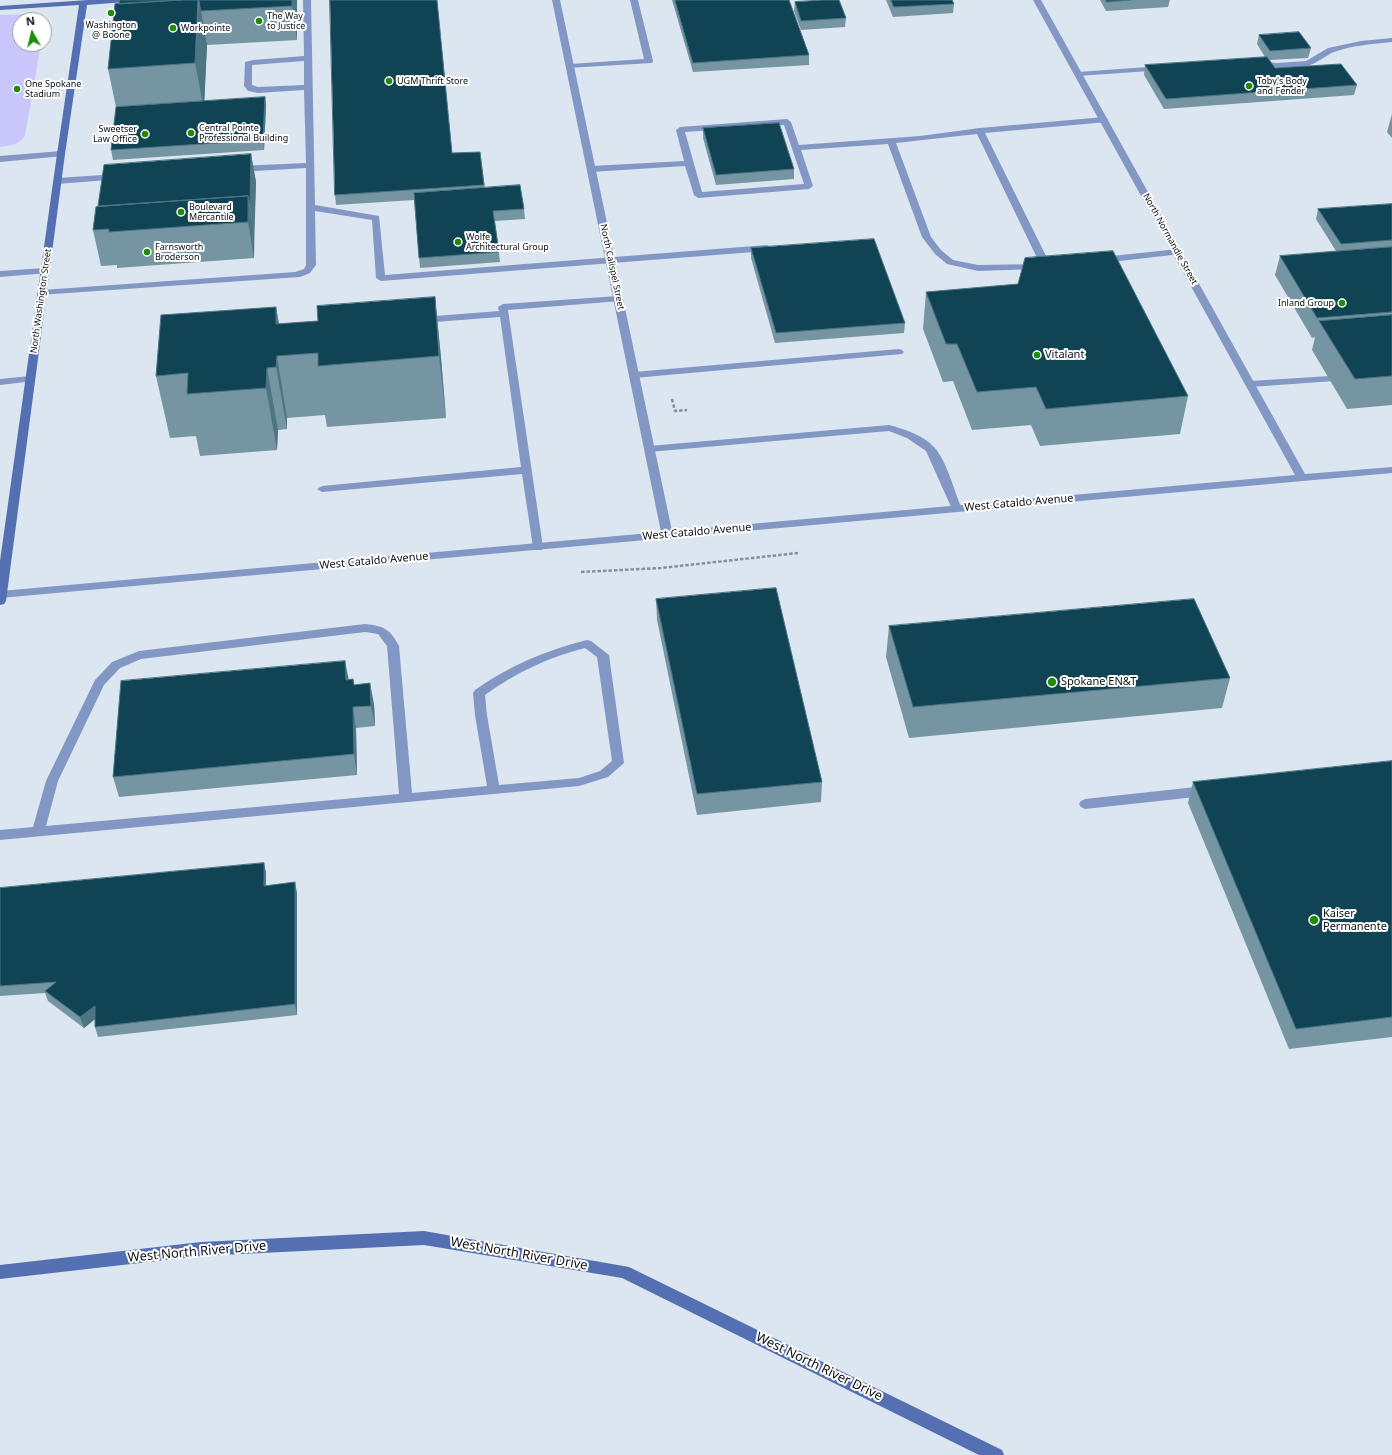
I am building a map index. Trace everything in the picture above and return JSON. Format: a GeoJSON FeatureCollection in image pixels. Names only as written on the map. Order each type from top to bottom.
{"type":"FeatureCollection","features":[{"type":"Feature","properties":{"kind":"main road"},"geometry":{"type":"LineString","coordinates":[[0,8],[84,1],[125,0]]}},
{"type":"Feature","properties":{"kind":"main road","name":"North Washington Street"},"geometry":{"type":"LineString","coordinates":[[1,598],[57,182],[84,1]]}},
{"type":"Feature","properties":{"kind":"main road","name":"West North River Drive"},"geometry":{"type":"LineString","coordinates":[[0,1272],[201,1249],[424,1238],[624,1272],[996,1455]]}},
{"type":"Feature","properties":{"kind":"street"},"geometry":{"type":"LineString","coordinates":[[42,293],[297,275],[307,272],[311,265],[307,0]]}},
{"type":"Feature","properties":{"kind":"street","name":"North Calispel Street"},"geometry":{"type":"LineString","coordinates":[[556,0],[667,535]]}},
{"type":"Feature","properties":{"kind":"street"},"geometry":{"type":"LineString","coordinates":[[570,66],[649,61],[634,0]]}},
{"type":"Feature","properties":{"kind":"street","name":"North Normandie Street"},"geometry":{"type":"LineString","coordinates":[[1037,0],[1302,478]]}},
{"type":"Feature","properties":{"kind":"street"},"geometry":{"type":"LineString","coordinates":[[1250,62],[1277,65],[1308,63],[1331,50],[1361,43],[1392,40]]}},
{"type":"Feature","properties":{"kind":"street"},"geometry":{"type":"LineString","coordinates":[[308,58],[253,62],[248,64],[248,86],[251,89],[258,90],[308,86]]}},
{"type":"Feature","properties":{"kind":"street"},"geometry":{"type":"LineString","coordinates":[[1078,74],[1173,67]]}},
{"type":"Feature","properties":{"kind":"street"},"geometry":{"type":"LineString","coordinates":[[796,148],[920,139],[980,131],[1104,120]]}},
{"type":"Feature","properties":{"kind":"street"},"geometry":{"type":"LineString","coordinates":[[787,122],[809,186],[698,195],[689,162],[680,130],[787,122]]}},
{"type":"Feature","properties":{"kind":"street"},"geometry":{"type":"LineString","coordinates":[[891,141],[927,237],[938,252],[950,262],[978,268],[1050,265],[980,131]]}},
{"type":"Feature","properties":{"kind":"street"},"geometry":{"type":"LineString","coordinates":[[0,159],[61,154]]}},
{"type":"Feature","properties":{"kind":"street"},"geometry":{"type":"LineString","coordinates":[[591,169],[689,162]]}},
{"type":"Feature","properties":{"kind":"street"},"geometry":{"type":"LineString","coordinates":[[232,170],[310,165]]}},
{"type":"Feature","properties":{"kind":"street"},"geometry":{"type":"LineString","coordinates":[[57,182],[124,177]]}},
{"type":"Feature","properties":{"kind":"street"},"geometry":{"type":"LineString","coordinates":[[310,207],[376,218],[380,278],[780,247]]}},
{"type":"Feature","properties":{"kind":"street"},"geometry":{"type":"LineString","coordinates":[[1092,261],[1178,252]]}},
{"type":"Feature","properties":{"kind":"street"},"geometry":{"type":"LineString","coordinates":[[0,274],[45,271]]}},
{"type":"Feature","properties":{"kind":"street"},"geometry":{"type":"LineString","coordinates":[[538,547],[503,307],[618,299]]}},
{"type":"Feature","properties":{"kind":"street"},"geometry":{"type":"LineString","coordinates":[[409,321],[504,314]]}},
{"type":"Feature","properties":{"kind":"street"},"geometry":{"type":"LineString","coordinates":[[634,375],[899,352]]}},
{"type":"Feature","properties":{"kind":"street"},"geometry":{"type":"LineString","coordinates":[[0,382],[30,379]]}},
{"type":"Feature","properties":{"kind":"street"},"geometry":{"type":"LineString","coordinates":[[1250,384],[1330,379]]}},
{"type":"Feature","properties":{"kind":"street"},"geometry":{"type":"LineString","coordinates":[[649,449],[889,428],[903,431],[913,436],[931,450],[957,509]]}},
{"type":"Feature","properties":{"kind":"street"},"geometry":{"type":"LineString","coordinates":[[322,489],[527,470]]}},
{"type":"Feature","properties":{"kind":"street","name":"West Cataldo Avenue"},"geometry":{"type":"LineString","coordinates":[[1,598],[667,535],[1392,470]]}},
{"type":"Feature","properties":{"kind":"street"},"geometry":{"type":"LineString","coordinates":[[38,832],[52,781],[100,683],[116,665],[139,655],[365,628],[380,629],[388,635],[393,646],[406,798]]}},
{"type":"Feature","properties":{"kind":"street"},"geometry":{"type":"LineString","coordinates":[[0,835],[579,782],[604,774],[618,763],[603,655],[587,644],[563,649],[496,679],[479,693],[481,716],[494,789]]}},
{"type":"Feature","properties":{"kind":"street"},"geometry":{"type":"LineString","coordinates":[[1085,804],[1219,789]]}},
{"type":"Feature","properties":{"kind":"shaded area","name":"One Spokane Stadium"},"geometry":{"type":"Polygon","coordinates":[[[0,15],[12,15],[12,52],[40,52],[25,135],[21,141],[0,147],[0,15]]]}},
{"type":"Feature","properties":{"kind":"building"},"geometry":{"type":"Polygon","coordinates":[[[120,0],[181,0],[119,4],[120,0]]]}},
{"type":"Feature","properties":{"kind":"building"},"geometry":{"type":"Polygon","coordinates":[[[198,0],[195,63],[108,69],[115,4],[198,0]]]}},
{"type":"Feature","properties":{"kind":"building"},"geometry":{"type":"Polygon","coordinates":[[[199,0],[292,0],[292,6],[201,11],[199,0]]]}},
{"type":"Feature","properties":{"kind":"building","name":"UGM Thrift Store"},"geometry":{"type":"Polygon","coordinates":[[[330,0],[437,0],[452,153],[480,152],[484,185],[335,195],[330,0]]]}},
{"type":"Feature","properties":{"kind":"building"},"geometry":{"type":"Polygon","coordinates":[[[675,0],[789,0],[809,55],[693,63],[675,0]]]}},
{"type":"Feature","properties":{"kind":"building"},"geometry":{"type":"Polygon","coordinates":[[[839,0],[846,18],[801,21],[795,2],[839,0]]]}},
{"type":"Feature","properties":{"kind":"building"},"geometry":{"type":"Polygon","coordinates":[[[891,0],[952,0],[954,4],[894,7],[891,0]]]}},
{"type":"Feature","properties":{"kind":"building"},"geometry":{"type":"Polygon","coordinates":[[[1106,0],[1131,0],[1107,2],[1106,0]]]}},
{"type":"Feature","properties":{"kind":"building"},"geometry":{"type":"Polygon","coordinates":[[[1299,32],[1311,48],[1270,51],[1259,35],[1299,32]]]}},
{"type":"Feature","properties":{"kind":"building","name":"Toby's Body and Fender"},"geometry":{"type":"Polygon","coordinates":[[[1267,57],[1275,68],[1341,64],[1357,85],[1166,99],[1145,65],[1267,57]]]}},
{"type":"Feature","properties":{"kind":"building","name":"Central Pointe Professional Building"},"geometry":{"type":"Polygon","coordinates":[[[265,97],[263,140],[111,150],[116,107],[265,97]]]}},
{"type":"Feature","properties":{"kind":"building"},"geometry":{"type":"Polygon","coordinates":[[[779,123],[794,169],[716,175],[703,128],[779,123]]]}},
{"type":"Feature","properties":{"kind":"building"},"geometry":{"type":"Polygon","coordinates":[[[251,154],[250,204],[248,196],[98,206],[104,165],[251,154]]]}},
{"type":"Feature","properties":{"kind":"building","name":"Wolfe Architectural Group"},"geometry":{"type":"Polygon","coordinates":[[[520,185],[524,209],[493,211],[499,252],[419,258],[414,193],[520,185]]]}},
{"type":"Feature","properties":{"kind":"building"},"geometry":{"type":"Polygon","coordinates":[[[248,196],[248,222],[109,232],[109,229],[93,230],[96,207],[248,196]]]}},
{"type":"Feature","properties":{"kind":"building"},"geometry":{"type":"Polygon","coordinates":[[[1392,204],[1392,240],[1341,244],[1318,209],[1392,204]]]}},
{"type":"Feature","properties":{"kind":"building"},"geometry":{"type":"Polygon","coordinates":[[[874,239],[905,323],[776,333],[751,248],[874,239]]]}},
{"type":"Feature","properties":{"kind":"building","name":"Inland Group"},"geometry":{"type":"Polygon","coordinates":[[[1392,247],[1392,312],[1317,318],[1280,256],[1392,247]]]}},
{"type":"Feature","properties":{"kind":"building","name":"Vitalant"},"geometry":{"type":"Polygon","coordinates":[[[1113,251],[1188,396],[1046,409],[1036,387],[977,392],[957,344],[946,344],[926,292],[1018,284],[1025,258],[1113,251]]]}},
{"type":"Feature","properties":{"kind":"building"},"geometry":{"type":"Polygon","coordinates":[[[435,297],[439,356],[318,366],[318,353],[277,356],[276,367],[267,368],[266,388],[187,394],[188,373],[156,376],[161,315],[276,307],[276,324],[318,321],[317,306],[435,297]]]}},
{"type":"Feature","properties":{"kind":"building"},"geometry":{"type":"Polygon","coordinates":[[[1392,315],[1392,376],[1355,379],[1319,321],[1392,315]]]}},
{"type":"Feature","properties":{"kind":"building"},"geometry":{"type":"Polygon","coordinates":[[[776,588],[822,782],[697,794],[656,599],[776,588]]]}},
{"type":"Feature","properties":{"kind":"building","name":"Spokane EN&T"},"geometry":{"type":"Polygon","coordinates":[[[1194,599],[1230,678],[913,707],[889,626],[1194,599]]]}},
{"type":"Feature","properties":{"kind":"building"},"geometry":{"type":"Polygon","coordinates":[[[345,661],[346,680],[353,679],[354,685],[370,683],[371,706],[353,707],[354,754],[113,777],[121,681],[345,661]]]}},
{"type":"Feature","properties":{"kind":"building","name":"Kaiser Permanente"},"geometry":{"type":"Polygon","coordinates":[[[1392,761],[1392,1017],[1296,1029],[1193,782],[1392,761]]]}},
{"type":"Feature","properties":{"kind":"building"},"geometry":{"type":"Polygon","coordinates":[[[264,863],[264,886],[295,882],[295,1004],[95,1027],[95,1006],[80,1017],[45,991],[56,982],[0,986],[0,888],[264,863]]]}},
{"type":"Feature","properties":{"kind":"place","name":"Washington @ Boone"},"geometry":{"type":"Point","coordinates":[111,13]}},
{"type":"Feature","properties":{"kind":"place","name":"The Way to Justice"},"geometry":{"type":"Point","coordinates":[259,21]}},
{"type":"Feature","properties":{"kind":"place","name":"Workpointe"},"geometry":{"type":"Point","coordinates":[173,28]}},
{"type":"Feature","properties":{"kind":"place","name":"UGM Thrift Store"},"geometry":{"type":"Point","coordinates":[389,81]}},
{"type":"Feature","properties":{"kind":"place","name":"Toby's Body and Fender"},"geometry":{"type":"Point","coordinates":[1249,86]}},
{"type":"Feature","properties":{"kind":"place","name":"One Spokane Stadium"},"geometry":{"type":"Point","coordinates":[17,89]}},
{"type":"Feature","properties":{"kind":"place","name":"Central Pointe Professional Building"},"geometry":{"type":"Point","coordinates":[191,133]}},
{"type":"Feature","properties":{"kind":"place","name":"Sweetser Law Office"},"geometry":{"type":"Point","coordinates":[145,134]}},
{"type":"Feature","properties":{"kind":"place","name":"Boulevard Mercantile"},"geometry":{"type":"Point","coordinates":[181,212]}},
{"type":"Feature","properties":{"kind":"place","name":"Wolfe Architectural Group"},"geometry":{"type":"Point","coordinates":[458,242]}},
{"type":"Feature","properties":{"kind":"place","name":"Farnsworth Broderson"},"geometry":{"type":"Point","coordinates":[147,252]}},
{"type":"Feature","properties":{"kind":"place","name":"Inland Group"},"geometry":{"type":"Point","coordinates":[1342,303]}},
{"type":"Feature","properties":{"kind":"place","name":"Vitalant"},"geometry":{"type":"Point","coordinates":[1037,355]}},
{"type":"Feature","properties":{"kind":"place","name":"Spokane EN&T"},"geometry":{"type":"Point","coordinates":[1052,682]}},
{"type":"Feature","properties":{"kind":"place","name":"Kaiser Permanente"},"geometry":{"type":"Point","coordinates":[1314,920]}}]}
